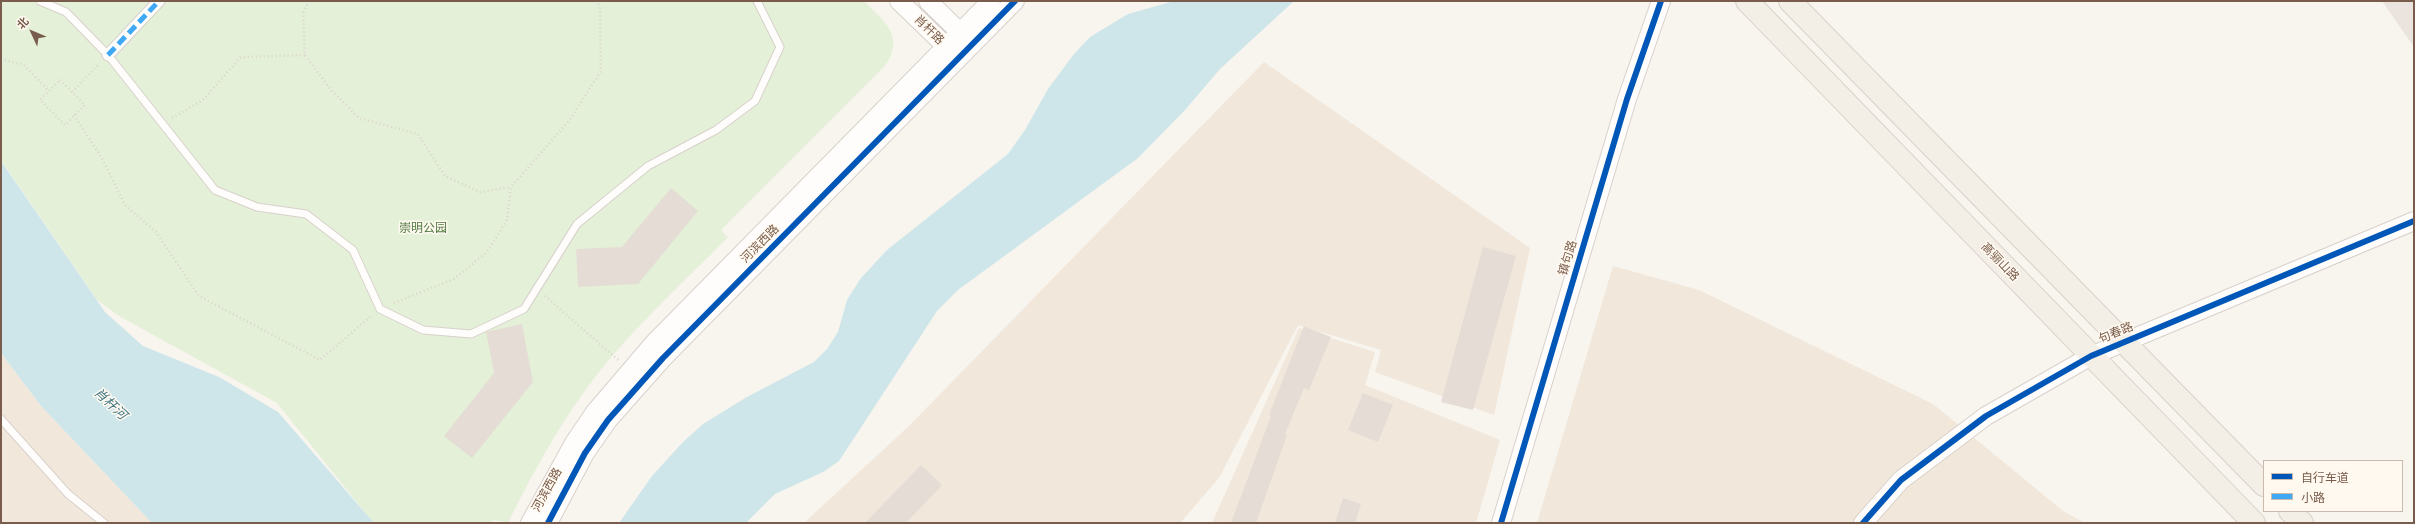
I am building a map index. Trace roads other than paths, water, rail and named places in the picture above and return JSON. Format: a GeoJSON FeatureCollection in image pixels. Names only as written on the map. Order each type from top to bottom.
{"type":"FeatureCollection","features":[{"type":"Feature","properties":{"kind":"main road","name":"高骊山路"},"geometry":{"type":"LineString","coordinates":[[1747,1],[2254,523]]}},
{"type":"Feature","properties":{"kind":"main road"},"geometry":{"type":"LineString","coordinates":[[1790,1],[2263,483]]}},
{"type":"Feature","properties":{"kind":"main road"},"geometry":{"type":"LineString","coordinates":[[2291,512],[2302,523]]}},
{"type":"Feature","properties":{"kind":"street"},"geometry":{"type":"LineString","coordinates":[[108,55],[159,1]]}},
{"type":"Feature","properties":{"kind":"street","name":"肖杆路"},"geometry":{"type":"LineString","coordinates":[[899,1],[959,58]]}},
{"type":"Feature","properties":{"kind":"street","name":"肖杆路"},"geometry":{"type":"LineString","coordinates":[[928,1],[973,44]]}},
{"type":"Feature","properties":{"kind":"street","name":"河滨西路"},"geometry":{"type":"LineString","coordinates":[[530,523],[574,443],[595,412],[630,370],[654,343],[945,45],[990,1]]}},
{"type":"Feature","properties":{"kind":"street","name":"河滨西路"},"geometry":{"type":"LineString","coordinates":[[548,523],[585,453],[608,420],[663,358],[1015,1]]}},
{"type":"Feature","properties":{"kind":"street","name":"镇句路"},"geometry":{"type":"LineString","coordinates":[[1501,523],[1627,99],[1661,1]]}},
{"type":"Feature","properties":{"kind":"street","name":"句春路"},"geometry":{"type":"LineString","coordinates":[[1862,523],[1901,480],[1986,416],[2091,356],[2414,221]]}},
{"type":"Feature","properties":{"kind":"lane"},"geometry":{"type":"LineString","coordinates":[[40,1],[66,12],[108,55],[163,123],[214,190],[256,207],[306,214],[353,250],[380,309],[423,330],[471,334],[524,309],[577,224],[648,166],[716,130],[755,101],[780,47],[757,1]]}},
{"type":"Feature","properties":{"kind":"lane"},"geometry":{"type":"LineString","coordinates":[[1,419],[68,494],[104,523]]}},
{"type":"Feature","properties":{"kind":"water"},"geometry":{"type":"Polygon","coordinates":[[[1174,1],[1294,1],[1220,69],[1185,110],[1138,158],[958,290],[937,311],[839,461],[823,472],[775,494],[746,523],[619,523],[652,476],[683,442],[703,424],[747,397],[814,362],[827,349],[838,332],[847,300],[861,278],[887,250],[1008,154],[1025,130],[1048,89],[1074,54],[1090,37],[1128,14],[1174,1]]]}},
{"type":"Feature","properties":{"kind":"water","name":"肖杆河"},"geometry":{"type":"Polygon","coordinates":[[[1,161],[105,312],[143,346],[219,377],[278,412],[374,523],[152,523],[41,406],[1,353],[1,161]]]}},
{"type":"Feature","properties":{"kind":"park label","name":"崇明公园"},"geometry":{"type":"Point","coordinates":[423,228]}}]}
